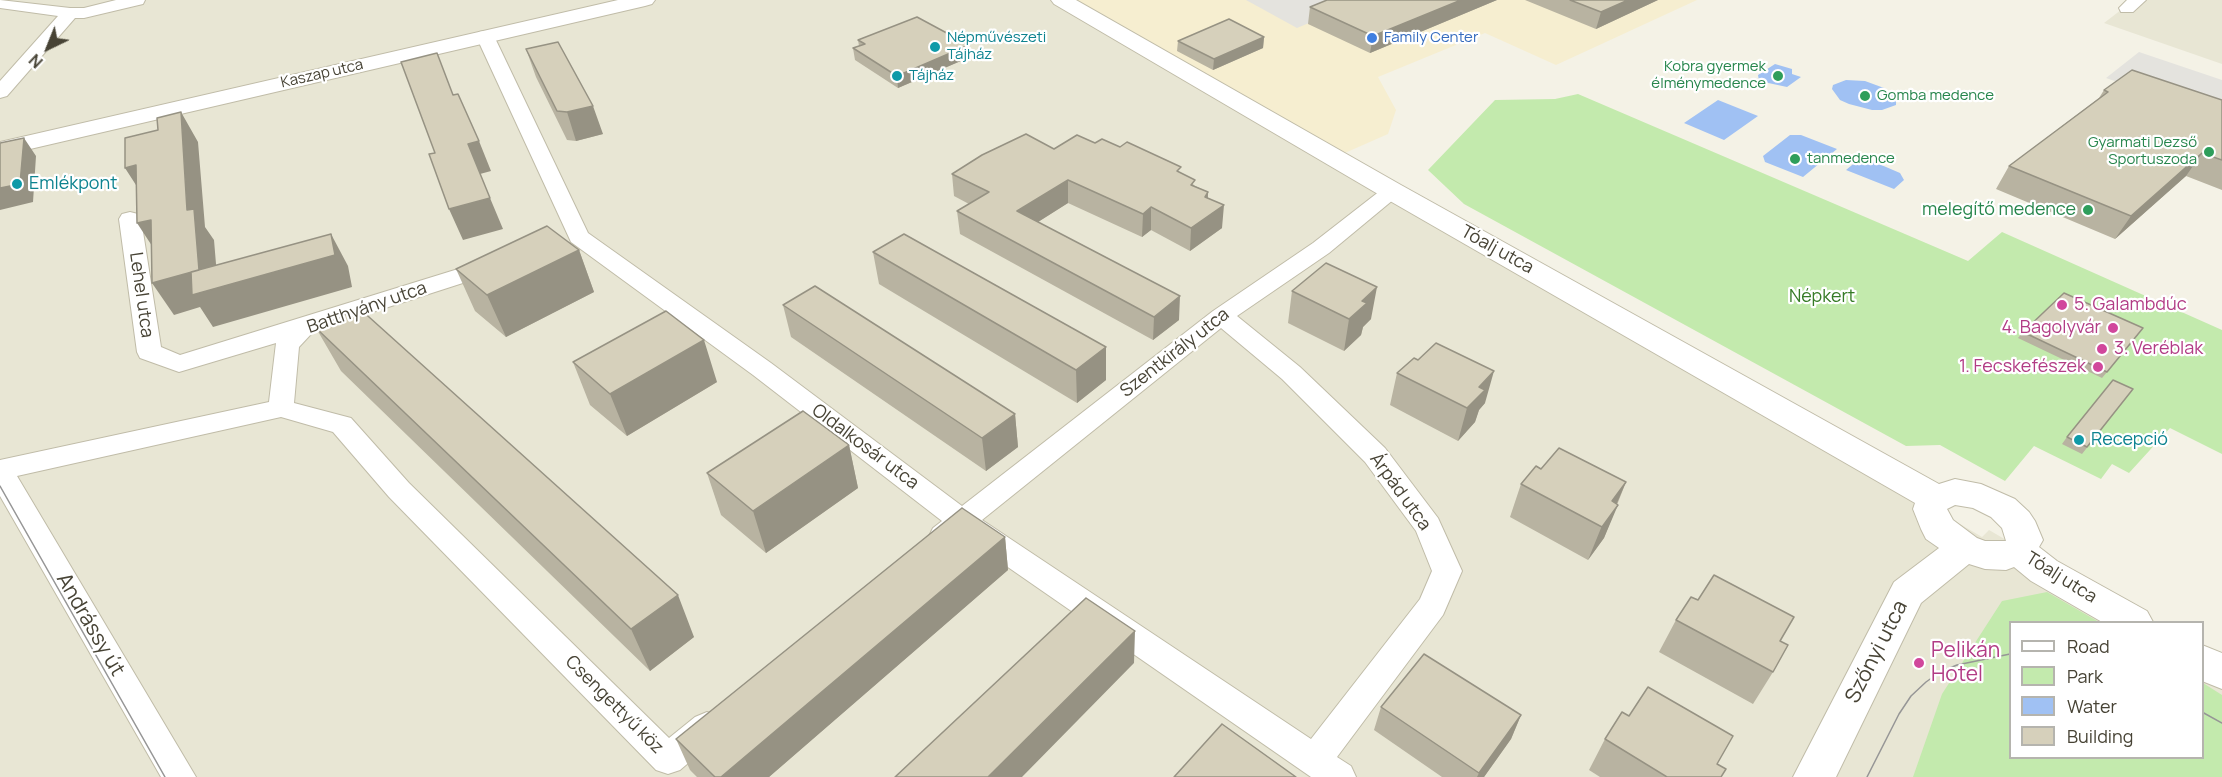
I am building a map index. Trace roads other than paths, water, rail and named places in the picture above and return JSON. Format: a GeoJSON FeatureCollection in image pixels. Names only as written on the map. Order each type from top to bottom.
{"type":"FeatureCollection","features":[{"type":"Feature","properties":{"kind":"street"},"geometry":{"type":"LineString","coordinates":[[0,3],[84,13],[137,0]]}},
{"type":"Feature","properties":{"kind":"street","name":"Kaszap utca"},"geometry":{"type":"LineString","coordinates":[[0,149],[645,0]]}},
{"type":"Feature","properties":{"kind":"street","name":"Tóalj utca"},"geometry":{"type":"LineString","coordinates":[[1061,0],[1392,191],[1935,498],[1955,492],[1981,497],[2003,508],[2017,521],[2025,540],[2019,551],[2006,556],[1985,555],[1964,548],[1939,529],[1930,509],[1935,498]]}},
{"type":"Feature","properties":{"kind":"street"},"geometry":{"type":"LineString","coordinates":[[0,92],[70,13]]}},
{"type":"Feature","properties":{"kind":"street","name":"Oldalkosár utca"},"geometry":{"type":"LineString","coordinates":[[485,36],[570,240],[762,369],[962,521],[1338,777]]}},
{"type":"Feature","properties":{"kind":"street","name":"Szentkirály utca"},"geometry":{"type":"LineString","coordinates":[[962,521],[1221,316],[1321,248],[1392,191]]}},
{"type":"Feature","properties":{"kind":"street","name":"Lehel utca"},"geometry":{"type":"LineString","coordinates":[[130,219],[149,352],[179,364],[305,326]]}},
{"type":"Feature","properties":{"kind":"street","name":"Batthyány utca"},"geometry":{"type":"LineString","coordinates":[[280,408],[287,345],[305,326],[516,258]]}},
{"type":"Feature","properties":{"kind":"street","name":"Árpád utca"},"geometry":{"type":"LineString","coordinates":[[1221,316],[1291,373],[1375,455],[1428,526],[1446,571],[1432,606],[1314,761]]}},
{"type":"Feature","properties":{"kind":"street"},"geometry":{"type":"LineString","coordinates":[[0,471],[280,408]]}},
{"type":"Feature","properties":{"kind":"street","name":"Csengettyű köz"},"geometry":{"type":"LineString","coordinates":[[280,408],[342,425],[399,490],[668,759],[732,707]]}},
{"type":"Feature","properties":{"kind":"street","name":"Andrássy út"},"geometry":{"type":"LineString","coordinates":[[0,471],[179,777]]}},
{"type":"Feature","properties":{"kind":"street"},"geometry":{"type":"LineString","coordinates":[[925,551],[962,521]]}},
{"type":"Feature","properties":{"kind":"street","name":"Szőnyi utca"},"geometry":{"type":"LineString","coordinates":[[1815,777],[1907,592],[1964,548]]}},
{"type":"Feature","properties":{"kind":"street","name":"Tóalj utca"},"geometry":{"type":"LineString","coordinates":[[2019,551],[2044,571],[2132,621]]}},
{"type":"Feature","properties":{"kind":"street"},"geometry":{"type":"LineString","coordinates":[[2204,662],[2222,672]]}},
{"type":"Feature","properties":{"kind":"water","name":"Kobra gyermek élménymedence"},"geometry":{"type":"Polygon","coordinates":[[[1775,64],[1792,69],[1792,74],[1801,77],[1787,87],[1759,81],[1758,75],[1775,64]]]}},
{"type":"Feature","properties":{"kind":"water","name":"Gomba medence"},"geometry":{"type":"Polygon","coordinates":[[[1846,80],[1865,81],[1884,88],[1896,97],[1896,105],[1882,110],[1872,110],[1840,100],[1832,89],[1833,85],[1846,80]]]}},
{"type":"Feature","properties":{"kind":"water"},"geometry":{"type":"Polygon","coordinates":[[[1718,100],[1758,116],[1724,140],[1684,123],[1718,100]]]}},
{"type":"Feature","properties":{"kind":"water","name":"tanmedence"},"geometry":{"type":"Polygon","coordinates":[[[1790,135],[1801,135],[1837,149],[1803,177],[1765,162],[1763,156],[1790,135]]]}},
{"type":"Feature","properties":{"kind":"water"},"geometry":{"type":"Polygon","coordinates":[[[1858,160],[1872,161],[1900,173],[1904,180],[1894,189],[1846,170],[1858,160]]]}},
{"type":"Feature","properties":{"kind":"tram line"},"geometry":{"type":"LineString","coordinates":[[0,486],[165,777]]}},
{"type":"Feature","properties":{"kind":"tram line"},"geometry":{"type":"LineString","coordinates":[[1867,777],[1899,714],[1911,696],[1926,682],[1940,672],[1957,665],[2009,654]]}},
{"type":"Feature","properties":{"kind":"tram line"},"geometry":{"type":"LineString","coordinates":[[2204,713],[2222,723]]}},
{"type":"Feature","properties":{"kind":"place","name":"Family Center"},"geometry":{"type":"Point","coordinates":[1372,38]}},
{"type":"Feature","properties":{"kind":"place","name":"Népművészeti Tájház"},"geometry":{"type":"Point","coordinates":[935,47]}},
{"type":"Feature","properties":{"kind":"place","name":"Tájház"},"geometry":{"type":"Point","coordinates":[897,76]}},
{"type":"Feature","properties":{"kind":"place","name":"Kobra gyermek élménymedence"},"geometry":{"type":"Point","coordinates":[1778,76]}},
{"type":"Feature","properties":{"kind":"place","name":"Gomba medence"},"geometry":{"type":"Point","coordinates":[1865,96]}},
{"type":"Feature","properties":{"kind":"place","name":"Gyarmati Dezső Sportuszoda"},"geometry":{"type":"Point","coordinates":[2209,152]}},
{"type":"Feature","properties":{"kind":"place","name":"tanmedence"},"geometry":{"type":"Point","coordinates":[1795,159]}},
{"type":"Feature","properties":{"kind":"place","name":"Emlékpont"},"geometry":{"type":"Point","coordinates":[17,184]}},
{"type":"Feature","properties":{"kind":"place","name":"melegítő medence"},"geometry":{"type":"Point","coordinates":[2088,210]}},
{"type":"Feature","properties":{"kind":"place","name":"5. Galambdúc"},"geometry":{"type":"Point","coordinates":[2062,305]}},
{"type":"Feature","properties":{"kind":"place","name":"4. Bagolyvár"},"geometry":{"type":"Point","coordinates":[2113,328]}},
{"type":"Feature","properties":{"kind":"place","name":"3. Veréblak"},"geometry":{"type":"Point","coordinates":[2102,349]}},
{"type":"Feature","properties":{"kind":"place","name":"1. Fecskefészek"},"geometry":{"type":"Point","coordinates":[2098,367]}},
{"type":"Feature","properties":{"kind":"place","name":"Recepció"},"geometry":{"type":"Point","coordinates":[2079,440]}},
{"type":"Feature","properties":{"kind":"place","name":"Pelikán Hotel"},"geometry":{"type":"Point","coordinates":[1919,663]}},
{"type":"Feature","properties":{"kind":"park label","name":"Népkert"},"geometry":{"type":"Point","coordinates":[1822,297]}}]}
